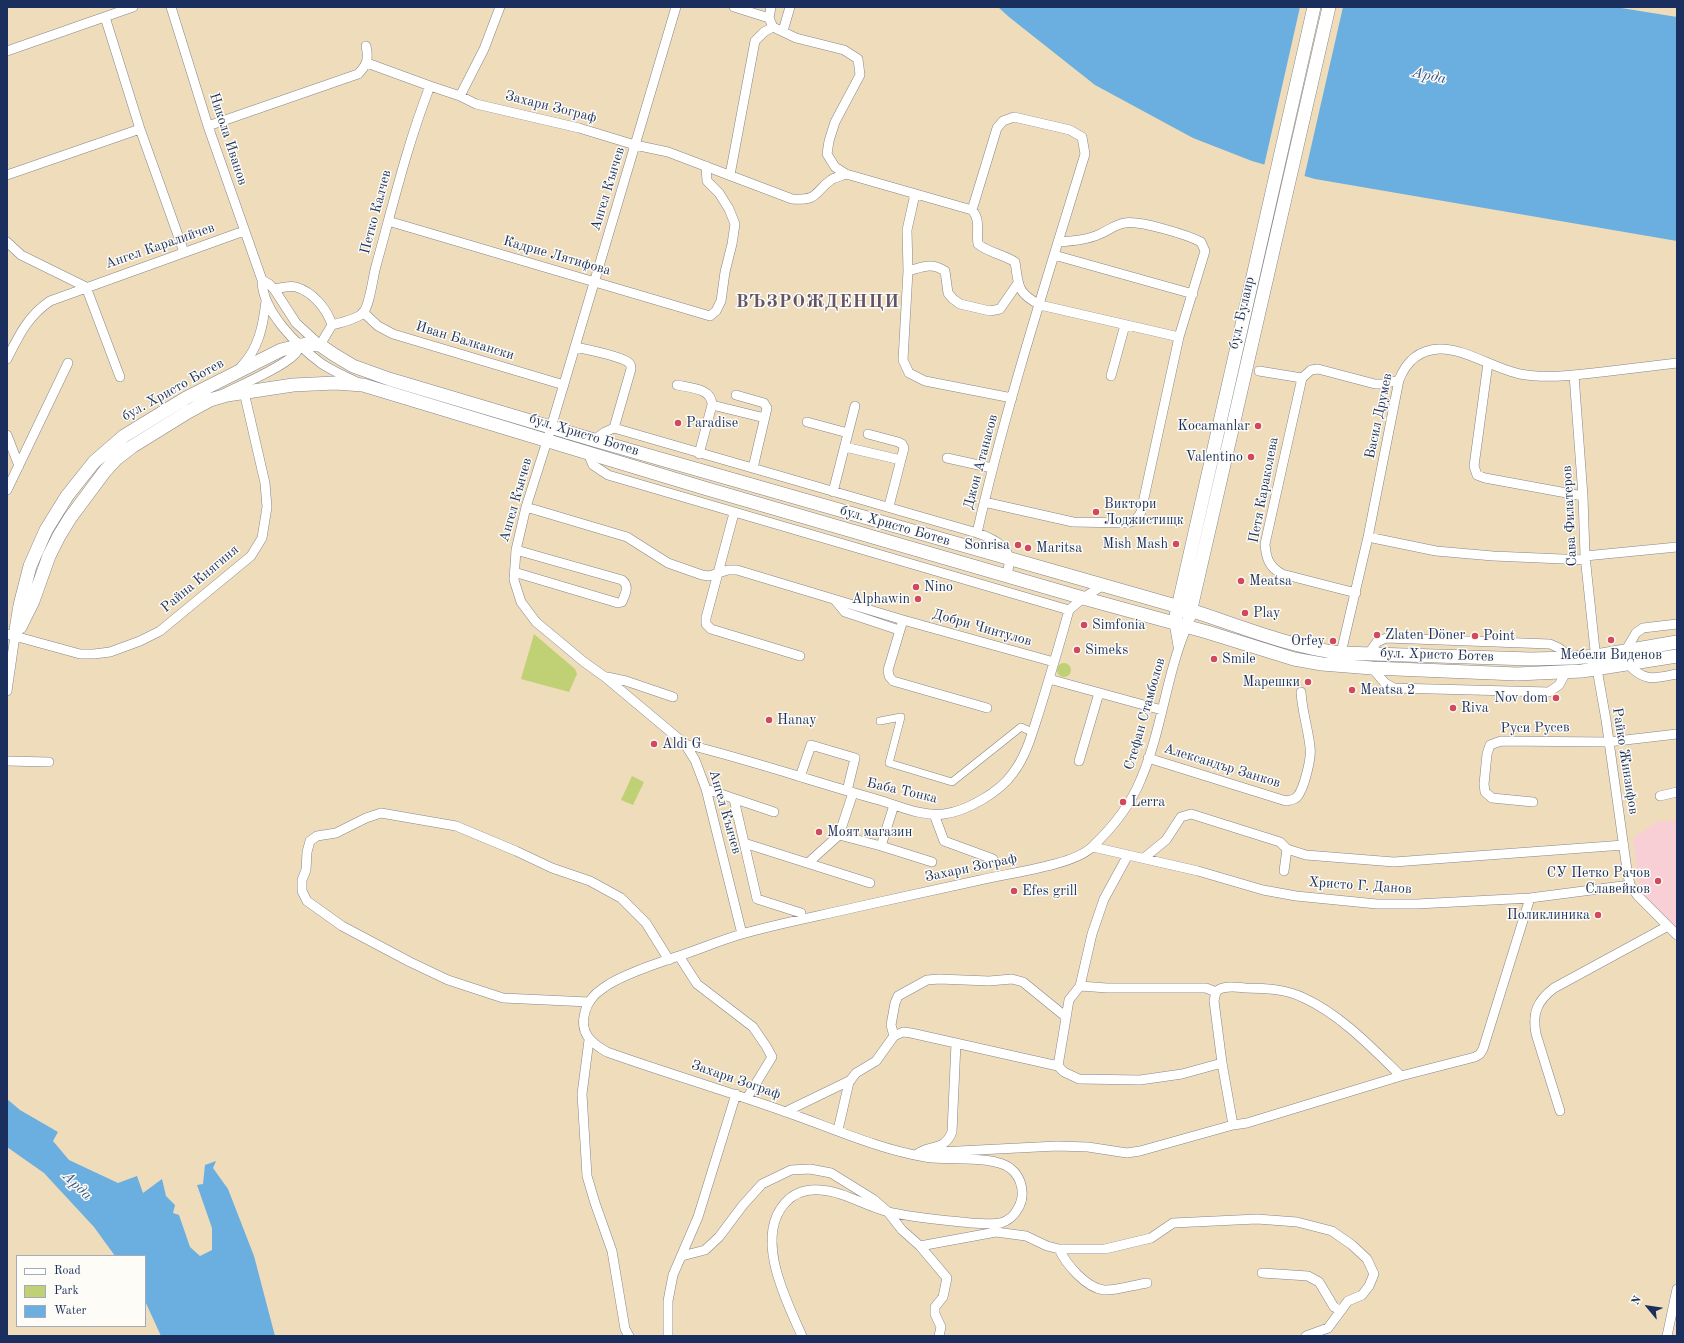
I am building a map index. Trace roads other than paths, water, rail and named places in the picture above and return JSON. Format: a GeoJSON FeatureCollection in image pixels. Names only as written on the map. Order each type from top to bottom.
{"type":"FeatureCollection","features":[{"type":"Feature","properties":{"kind":"main road","name":"бул. Булаир"},"geometry":{"type":"LineString","coordinates":[[1181,624],[1245,310],[1314,7]]}},
{"type":"Feature","properties":{"kind":"main road","name":"бул. Булаир"},"geometry":{"type":"LineString","coordinates":[[1184,609],[1258,313],[1329,7]]}},
{"type":"Feature","properties":{"kind":"main road","name":"бул. Христо Ботев"},"geometry":{"type":"LineString","coordinates":[[11,635],[30,566],[46,530],[66,496],[80,478],[108,449],[130,432],[186,398],[281,350],[306,344],[320,346],[353,366],[390,379],[594,440],[1184,609],[1256,633],[1325,652],[1531,659],[1572,658],[1596,656],[1677,642]]}},
{"type":"Feature","properties":{"kind":"main road","name":"бул. Христо Ботев"},"geometry":{"type":"LineString","coordinates":[[11,635],[33,601],[41,577],[59,536],[94,484],[116,460],[133,446],[210,400],[244,392],[315,383],[363,385],[588,453],[1083,598],[1181,624],[1294,659],[1322,664],[1372,668],[1517,674],[1597,669],[1677,656]]}},
{"type":"Feature","properties":{"kind":"street"},"geometry":{"type":"LineString","coordinates":[[7,51],[133,7]]}},
{"type":"Feature","properties":{"kind":"street","name":"Никола Иванов"},"geometry":{"type":"LineString","coordinates":[[171,7],[208,126],[262,280],[262,290],[266,301]]}},
{"type":"Feature","properties":{"kind":"street"},"geometry":{"type":"LineString","coordinates":[[460,96],[484,49],[500,7]]}},
{"type":"Feature","properties":{"kind":"street","name":"Ангел Кънчев"},"geometry":{"type":"LineString","coordinates":[[676,7],[548,441],[526,507],[516,550],[514,572],[516,589],[521,602],[536,622],[685,744],[695,760],[706,789],[742,934]]}},
{"type":"Feature","properties":{"kind":"street"},"geometry":{"type":"LineString","coordinates":[[734,7],[769,18]]}},
{"type":"Feature","properties":{"kind":"street"},"geometry":{"type":"LineString","coordinates":[[771,7],[769,18],[773,27],[796,38],[811,43],[828,45],[844,50],[858,59],[860,75],[835,122],[829,140],[827,154],[835,167],[846,174],[972,210],[978,220],[978,244],[986,250],[1008,257],[1014,262],[1021,291],[1027,298],[1040,305],[1179,337]]}},
{"type":"Feature","properties":{"kind":"street"},"geometry":{"type":"LineString","coordinates":[[783,31],[790,7]]}},
{"type":"Feature","properties":{"kind":"street"},"geometry":{"type":"LineString","coordinates":[[105,17],[140,129],[184,252]]}},
{"type":"Feature","properties":{"kind":"street"},"geometry":{"type":"LineString","coordinates":[[730,175],[755,41],[764,32],[773,27]]}},
{"type":"Feature","properties":{"kind":"street"},"geometry":{"type":"LineString","coordinates":[[208,126],[358,74],[367,63],[368,57],[366,46]]}},
{"type":"Feature","properties":{"kind":"street","name":"Захари Зограф"},"geometry":{"type":"LineString","coordinates":[[367,63],[460,96],[476,104],[579,128],[635,145],[668,152],[792,199],[804,200],[816,196],[832,179],[846,174]]}},
{"type":"Feature","properties":{"kind":"street","name":"Петко Калчев"},"geometry":{"type":"LineString","coordinates":[[363,312],[369,297],[403,164],[430,86]]}},
{"type":"Feature","properties":{"kind":"street","name":"Джон Атанасов"},"geometry":{"type":"LineString","coordinates":[[972,210],[997,128],[1003,121],[1014,118],[1070,130],[1082,137],[1085,154],[992,468],[977,533]]}},
{"type":"Feature","properties":{"kind":"street"},"geometry":{"type":"LineString","coordinates":[[7,175],[140,129]]}},
{"type":"Feature","properties":{"kind":"street","name":"Кадрие Лятифова"},"geometry":{"type":"LineString","coordinates":[[388,221],[710,316],[716,311],[721,301],[724,272],[732,244],[735,224],[729,209],[719,193],[707,181],[706,166]]}},
{"type":"Feature","properties":{"kind":"street"},"geometry":{"type":"LineString","coordinates":[[915,194],[907,230],[908,271],[903,360],[909,373],[925,381],[1012,398]]}},
{"type":"Feature","properties":{"kind":"street"},"geometry":{"type":"LineString","coordinates":[[984,502],[1073,522],[1128,523],[1139,517],[1179,337],[1205,251],[1202,242],[1192,237],[1141,224],[1126,222],[1094,236],[1080,240],[1058,242]]}},
{"type":"Feature","properties":{"kind":"street","name":"Ангел Каралийчев"},"geometry":{"type":"LineString","coordinates":[[7,359],[27,322],[33,314],[50,301],[184,252],[244,232]]}},
{"type":"Feature","properties":{"kind":"street"},"geometry":{"type":"LineString","coordinates":[[7,242],[21,256],[86,287],[120,377]]}},
{"type":"Feature","properties":{"kind":"street"},"geometry":{"type":"LineString","coordinates":[[1054,255],[1193,294]]}},
{"type":"Feature","properties":{"kind":"street"},"geometry":{"type":"LineString","coordinates":[[908,271],[931,265],[939,267],[945,271],[948,293],[953,299],[960,304],[990,311],[1000,309],[1018,283]]}},
{"type":"Feature","properties":{"kind":"street"},"geometry":{"type":"LineString","coordinates":[[262,280],[274,289],[296,323],[320,346],[332,325],[347,321],[363,312]]}},
{"type":"Feature","properties":{"kind":"street"},"geometry":{"type":"LineString","coordinates":[[274,289],[295,286],[310,295],[321,304],[329,315],[332,325]]}},
{"type":"Feature","properties":{"kind":"street"},"geometry":{"type":"LineString","coordinates":[[266,301],[274,315],[300,345],[324,365],[363,385]]}},
{"type":"Feature","properties":{"kind":"street"},"geometry":{"type":"LineString","coordinates":[[237,372],[250,358],[261,334],[266,301]]}},
{"type":"Feature","properties":{"kind":"street","name":"Иван Балкански"},"geometry":{"type":"LineString","coordinates":[[363,312],[378,326],[393,334],[564,385]]}},
{"type":"Feature","properties":{"kind":"street"},"geometry":{"type":"LineString","coordinates":[[1111,376],[1125,325]]}},
{"type":"Feature","properties":{"kind":"street"},"geometry":{"type":"LineString","coordinates":[[210,400],[285,362],[295,355],[304,332]]}},
{"type":"Feature","properties":{"kind":"street"},"geometry":{"type":"LineString","coordinates":[[575,347],[622,360],[630,364],[631,369],[614,428]]}},
{"type":"Feature","properties":{"kind":"street","name":"Васил Друмев"},"geometry":{"type":"LineString","coordinates":[[1341,653],[1368,537],[1399,380],[1410,360],[1422,353],[1430,351],[1439,349],[1453,350],[1519,374],[1532,376],[1574,375],[1677,363]]}},
{"type":"Feature","properties":{"kind":"street"},"geometry":{"type":"LineString","coordinates":[[7,490],[68,363]]}},
{"type":"Feature","properties":{"kind":"street"},"geometry":{"type":"LineString","coordinates":[[1488,363],[1474,466],[1477,475],[1485,478],[1583,496]]}},
{"type":"Feature","properties":{"kind":"street"},"geometry":{"type":"LineString","coordinates":[[1259,371],[1302,378],[1311,370],[1318,369],[1375,384],[1384,384],[1399,380]]}},
{"type":"Feature","properties":{"kind":"street","name":"Сава Филатеров"},"geometry":{"type":"LineString","coordinates":[[1574,375],[1583,496],[1585,558],[1596,656]]}},
{"type":"Feature","properties":{"kind":"street","name":"Петя Караколева"},"geometry":{"type":"LineString","coordinates":[[1302,378],[1265,544],[1268,561],[1273,569],[1282,574],[1356,593]]}},
{"type":"Feature","properties":{"kind":"street"},"geometry":{"type":"LineString","coordinates":[[677,385],[707,393],[712,400],[699,454]]}},
{"type":"Feature","properties":{"kind":"street","name":"Райна Княгиня"},"geometry":{"type":"LineString","coordinates":[[11,635],[80,654],[110,652],[140,641],[160,631],[251,556],[262,538],[267,507],[265,483],[244,392]]}},
{"type":"Feature","properties":{"kind":"street"},"geometry":{"type":"LineString","coordinates":[[736,395],[766,405],[767,408],[752,468]]}},
{"type":"Feature","properties":{"kind":"street"},"geometry":{"type":"LineString","coordinates":[[712,405],[765,418]]}},
{"type":"Feature","properties":{"kind":"street"},"geometry":{"type":"LineString","coordinates":[[833,492],[855,406]]}},
{"type":"Feature","properties":{"kind":"street"},"geometry":{"type":"LineString","coordinates":[[807,422],[848,433]]}},
{"type":"Feature","properties":{"kind":"street"},"geometry":{"type":"LineString","coordinates":[[594,440],[605,432],[614,428],[699,454],[833,492],[889,506],[977,533],[991,538],[999,544],[1010,560],[1007,575]]}},
{"type":"Feature","properties":{"kind":"street"},"geometry":{"type":"LineString","coordinates":[[868,434],[902,444],[904,448],[889,506]]}},
{"type":"Feature","properties":{"kind":"street"},"geometry":{"type":"LineString","coordinates":[[7,435],[19,466]]}},
{"type":"Feature","properties":{"kind":"street"},"geometry":{"type":"LineString","coordinates":[[845,447],[901,460]]}},
{"type":"Feature","properties":{"kind":"street"},"geometry":{"type":"LineString","coordinates":[[588,453],[593,465],[608,475],[1070,610],[1083,598],[1102,586]]}},
{"type":"Feature","properties":{"kind":"street"},"geometry":{"type":"LineString","coordinates":[[947,458],[992,468]]}},
{"type":"Feature","properties":{"kind":"street","name":"Добри Чинтулов"},"geometry":{"type":"LineString","coordinates":[[526,507],[627,537],[668,563],[702,575],[709,576],[728,570],[737,570],[903,620],[1054,662]]}},
{"type":"Feature","properties":{"kind":"street"},"geometry":{"type":"LineString","coordinates":[[734,513],[705,621],[711,629],[800,656]]}},
{"type":"Feature","properties":{"kind":"street"},"geometry":{"type":"LineString","coordinates":[[1368,537],[1436,550],[1493,556],[1585,558],[1677,547]]}},
{"type":"Feature","properties":{"kind":"street"},"geometry":{"type":"LineString","coordinates":[[514,572],[618,603],[622,602],[627,588],[626,584],[622,580],[516,550]]}},
{"type":"Feature","properties":{"kind":"street","name":"Добри Чинтулов"},"geometry":{"type":"LineString","coordinates":[[835,600],[845,612],[899,630]]}},
{"type":"Feature","properties":{"kind":"street","name":"Баба Тонка"},"geometry":{"type":"LineString","coordinates":[[685,744],[731,755],[918,812],[944,814],[967,806],[981,800],[1002,785],[1020,763],[1032,732],[1070,610]]}},
{"type":"Feature","properties":{"kind":"street"},"geometry":{"type":"LineString","coordinates":[[903,620],[888,670],[889,676],[893,681],[987,708]]}},
{"type":"Feature","properties":{"kind":"street","name":"Стефан Стамболов"},"geometry":{"type":"LineString","coordinates":[[1178,646],[1181,624]]}},
{"type":"Feature","properties":{"kind":"street","name":"Стефан Стамболов"},"geometry":{"type":"LineString","coordinates":[[1093,846],[1108,829],[1132,796],[1140,782],[1162,710],[1178,646],[1181,624]]}},
{"type":"Feature","properties":{"kind":"street"},"geometry":{"type":"LineString","coordinates":[[1626,650],[1636,634],[1643,628],[1677,624]]}},
{"type":"Feature","properties":{"kind":"street"},"geometry":{"type":"LineString","coordinates":[[7,691],[11,635]]}},
{"type":"Feature","properties":{"kind":"street","name":"Райко Жинзифов"},"geometry":{"type":"LineString","coordinates":[[1596,656],[1630,885]]}},
{"type":"Feature","properties":{"kind":"street"},"geometry":{"type":"LineString","coordinates":[[1628,664],[1641,676],[1650,679],[1677,674]]}},
{"type":"Feature","properties":{"kind":"street"},"geometry":{"type":"LineString","coordinates":[[1372,668],[1385,683],[1394,688],[1549,692],[1559,685],[1566,672]]}},
{"type":"Feature","properties":{"kind":"street"},"geometry":{"type":"LineString","coordinates":[[605,677],[626,681],[673,697]]}},
{"type":"Feature","properties":{"kind":"street"},"geometry":{"type":"LineString","coordinates":[[1049,679],[1162,710]]}},
{"type":"Feature","properties":{"kind":"street","name":"Александър Занков"},"geometry":{"type":"LineString","coordinates":[[1148,758],[1286,801],[1293,800],[1301,791],[1311,755],[1302,708],[1301,692]]}},
{"type":"Feature","properties":{"kind":"street"},"geometry":{"type":"LineString","coordinates":[[1079,761],[1099,693]]}},
{"type":"Feature","properties":{"kind":"street"},"geometry":{"type":"LineString","coordinates":[[880,721],[901,717],[889,763],[952,782],[1021,727],[1032,732]]}},
{"type":"Feature","properties":{"kind":"street"},"geometry":{"type":"LineString","coordinates":[[1608,742],[1677,734]]}},
{"type":"Feature","properties":{"kind":"street","name":"Руси Русев"},"geometry":{"type":"LineString","coordinates":[[1533,802],[1492,798],[1485,792],[1484,784],[1486,754],[1490,745],[1501,741],[1608,742]]}},
{"type":"Feature","properties":{"kind":"street"},"geometry":{"type":"LineString","coordinates":[[800,776],[811,745],[855,758],[850,792],[838,835],[808,863]]}},
{"type":"Feature","properties":{"kind":"street"},"geometry":{"type":"LineString","coordinates":[[7,761],[49,762]]}},
{"type":"Feature","properties":{"kind":"street"},"geometry":{"type":"LineString","coordinates":[[706,789],[774,812]]}},
{"type":"Feature","properties":{"kind":"street"},"geometry":{"type":"LineString","coordinates":[[1660,796],[1677,792]]}},
{"type":"Feature","properties":{"kind":"street"},"geometry":{"type":"LineString","coordinates":[[734,798],[757,899],[801,913]]}},
{"type":"Feature","properties":{"kind":"street"},"geometry":{"type":"LineString","coordinates":[[881,846],[894,805]]}},
{"type":"Feature","properties":{"kind":"street"},"geometry":{"type":"LineString","coordinates":[[629,1336],[626,1329],[612,1250],[587,1176],[582,1094],[589,1040],[584,1029],[584,1020],[589,1002],[502,998],[448,980],[410,962],[342,926],[307,901],[302,892],[302,880],[306,870],[307,852],[310,841],[317,836],[336,833],[366,818],[381,813],[456,826],[516,850],[552,868],[590,881],[621,898],[646,923],[669,960]]}},
{"type":"Feature","properties":{"kind":"street"},"geometry":{"type":"LineString","coordinates":[[934,814],[944,841],[993,859]]}},
{"type":"Feature","properties":{"kind":"street"},"geometry":{"type":"LineString","coordinates":[[1144,858],[1166,840],[1181,817],[1191,814],[1280,842],[1287,849],[1306,855],[1394,862],[1624,845]]}},
{"type":"Feature","properties":{"kind":"street"},"geometry":{"type":"LineString","coordinates":[[838,835],[881,846],[932,862]]}},
{"type":"Feature","properties":{"kind":"street"},"geometry":{"type":"LineString","coordinates":[[744,844],[870,883]]}},
{"type":"Feature","properties":{"kind":"street","name":"Захари Зограф"},"geometry":{"type":"LineString","coordinates":[[589,1002],[600,990],[611,983],[679,956],[742,934],[903,896],[1020,872],[1059,862],[1084,853],[1093,846]]}},
{"type":"Feature","properties":{"kind":"street","name":"Христо Г. Данов"},"geometry":{"type":"LineString","coordinates":[[1093,846],[1198,871],[1263,890],[1325,899],[1377,904],[1530,898],[1630,885]]}},
{"type":"Feature","properties":{"kind":"street"},"geometry":{"type":"LineString","coordinates":[[1284,871],[1287,849]]}},
{"type":"Feature","properties":{"kind":"street"},"geometry":{"type":"LineString","coordinates":[[1058,1066],[1069,1000],[1080,986],[1092,934],[1104,899],[1128,854]]}},
{"type":"Feature","properties":{"kind":"street"},"geometry":{"type":"LineString","coordinates":[[1630,885],[1651,911],[1677,935]]}},
{"type":"Feature","properties":{"kind":"street"},"geometry":{"type":"LineString","coordinates":[[926,1158],[938,1152],[1058,1146],[1100,1148],[1115,1152],[1127,1153],[1140,1151],[1233,1125],[1247,1123],[1401,1076],[1475,1057],[1480,1054],[1483,1049],[1530,898]]}},
{"type":"Feature","properties":{"kind":"street"},"geometry":{"type":"LineString","coordinates":[[1560,1111],[1536,1034],[1534,1022],[1536,1009],[1543,996],[1554,988],[1668,926]]}},
{"type":"Feature","properties":{"kind":"street"},"geometry":{"type":"LineString","coordinates":[[679,956],[697,984],[753,1027],[772,1057],[747,1098]]}},
{"type":"Feature","properties":{"kind":"street"},"geometry":{"type":"LineString","coordinates":[[894,1036],[891,1024],[895,1003],[898,996],[927,980],[989,981],[1012,979],[1023,982],[1066,1017]]}},
{"type":"Feature","properties":{"kind":"street"},"geometry":{"type":"LineString","coordinates":[[1080,986],[1107,988],[1206,988],[1216,992]]}},
{"type":"Feature","properties":{"kind":"street"},"geometry":{"type":"LineString","coordinates":[[1233,1125],[1222,1063],[1214,1001],[1216,992],[1222,988],[1268,988],[1304,998],[1332,1015],[1365,1042],[1401,1076]]}},
{"type":"Feature","properties":{"kind":"street"},"geometry":{"type":"LineString","coordinates":[[838,1130],[846,1091],[851,1080],[856,1073],[876,1061],[894,1036],[903,1032],[1058,1066],[1071,1077],[1079,1079],[1140,1080],[1182,1074],[1222,1063]]}},
{"type":"Feature","properties":{"kind":"street","name":"Захари Зограф"},"geometry":{"type":"LineString","coordinates":[[589,1040],[607,1052],[736,1094],[892,1150],[926,1158],[984,1161],[1000,1164],[1010,1168],[1017,1175],[1021,1184],[1023,1195],[1020,1207],[1013,1216],[1002,1223],[985,1224],[949,1221],[887,1211],[828,1191],[818,1190],[801,1192],[790,1198],[783,1205],[775,1218],[773,1228],[773,1256],[780,1282],[802,1336]]}},
{"type":"Feature","properties":{"kind":"street"},"geometry":{"type":"LineString","coordinates":[[916,1155],[921,1151],[944,1144],[949,1140],[952,1132],[956,1043]]}},
{"type":"Feature","properties":{"kind":"street"},"geometry":{"type":"LineString","coordinates":[[785,1112],[851,1080]]}},
{"type":"Feature","properties":{"kind":"street"},"geometry":{"type":"LineString","coordinates":[[668,1336],[668,1301],[673,1275],[698,1217],[736,1094]]}},
{"type":"Feature","properties":{"kind":"street"},"geometry":{"type":"LineString","coordinates":[[682,1256],[705,1250],[719,1237],[762,1184],[790,1170],[810,1169],[831,1173],[873,1199],[887,1211],[902,1230],[920,1246],[947,1278],[943,1297],[935,1307],[935,1314],[941,1327],[939,1336]]}},
{"type":"Feature","properties":{"kind":"street"},"geometry":{"type":"LineString","coordinates":[[920,1246],[996,1232],[1026,1236],[1058,1250],[1105,1249],[1151,1238],[1173,1223],[1256,1219],[1297,1222],[1332,1231],[1368,1260],[1374,1274],[1369,1286],[1362,1295],[1348,1301],[1328,1328],[1306,1336]]}},
{"type":"Feature","properties":{"kind":"street"},"geometry":{"type":"LineString","coordinates":[[1058,1250],[1066,1263],[1088,1283],[1098,1289],[1109,1290],[1147,1283]]}},
{"type":"Feature","properties":{"kind":"street"},"geometry":{"type":"LineString","coordinates":[[1262,1273],[1308,1276],[1319,1282],[1334,1307],[1340,1310]]}},
{"type":"Feature","properties":{"kind":"street"},"geometry":{"type":"LineString","coordinates":[[1667,1336],[1677,1290]]}},
{"type":"Feature","properties":{"kind":"water","name":"Арда"},"geometry":{"type":"Polygon","coordinates":[[[998,7],[1615,7],[1677,17],[1677,241],[1315,179],[1252,161],[1193,138],[1095,85],[998,7]]]}},
{"type":"Feature","properties":{"kind":"water","name":"Арда"},"geometry":{"type":"Polygon","coordinates":[[[7,1099],[20,1110],[58,1132],[53,1141],[69,1160],[118,1183],[137,1176],[143,1193],[162,1179],[166,1196],[175,1205],[173,1213],[179,1215],[190,1247],[200,1256],[212,1250],[212,1228],[197,1185],[203,1184],[205,1165],[216,1161],[213,1168],[228,1189],[254,1256],[275,1336],[161,1336],[146,1303],[146,1255],[114,1255],[94,1227],[44,1173],[7,1147],[7,1099]]]}},
{"type":"Feature","properties":{"kind":"place","name":"Paradise"},"geometry":{"type":"Point","coordinates":[678,423]}},
{"type":"Feature","properties":{"kind":"place","name":"Kocamanlar"},"geometry":{"type":"Point","coordinates":[1258,426]}},
{"type":"Feature","properties":{"kind":"place","name":"Valentino"},"geometry":{"type":"Point","coordinates":[1251,457]}},
{"type":"Feature","properties":{"kind":"place","name":"Виктори Лоджистищк"},"geometry":{"type":"Point","coordinates":[1096,512]}},
{"type":"Feature","properties":{"kind":"place","name":"Mish Mash"},"geometry":{"type":"Point","coordinates":[1176,544]}},
{"type":"Feature","properties":{"kind":"place","name":"Sonrisa"},"geometry":{"type":"Point","coordinates":[1018,545]}},
{"type":"Feature","properties":{"kind":"place","name":"Maritsa"},"geometry":{"type":"Point","coordinates":[1028,548]}},
{"type":"Feature","properties":{"kind":"place","name":"Meatsa"},"geometry":{"type":"Point","coordinates":[1241,581]}},
{"type":"Feature","properties":{"kind":"place","name":"Nino"},"geometry":{"type":"Point","coordinates":[916,587]}},
{"type":"Feature","properties":{"kind":"place","name":"Alphawin"},"geometry":{"type":"Point","coordinates":[918,599]}},
{"type":"Feature","properties":{"kind":"place","name":"Play"},"geometry":{"type":"Point","coordinates":[1245,613]}},
{"type":"Feature","properties":{"kind":"place","name":"Simfonia"},"geometry":{"type":"Point","coordinates":[1084,625]}},
{"type":"Feature","properties":{"kind":"place","name":"Zlaten Döner"},"geometry":{"type":"Point","coordinates":[1377,635]}},
{"type":"Feature","properties":{"kind":"place","name":"Point"},"geometry":{"type":"Point","coordinates":[1475,636]}},
{"type":"Feature","properties":{"kind":"place","name":"Мебели Виденов"},"geometry":{"type":"Point","coordinates":[1611,640]}},
{"type":"Feature","properties":{"kind":"place","name":"Orfey"},"geometry":{"type":"Point","coordinates":[1333,641]}},
{"type":"Feature","properties":{"kind":"place","name":"Simeks"},"geometry":{"type":"Point","coordinates":[1077,650]}},
{"type":"Feature","properties":{"kind":"place","name":"Smile"},"geometry":{"type":"Point","coordinates":[1214,659]}},
{"type":"Feature","properties":{"kind":"place","name":"Марешки"},"geometry":{"type":"Point","coordinates":[1308,682]}},
{"type":"Feature","properties":{"kind":"place","name":"Meatsa 2"},"geometry":{"type":"Point","coordinates":[1352,690]}},
{"type":"Feature","properties":{"kind":"place","name":"Nov dom"},"geometry":{"type":"Point","coordinates":[1556,698]}},
{"type":"Feature","properties":{"kind":"place","name":"Riva"},"geometry":{"type":"Point","coordinates":[1453,708]}},
{"type":"Feature","properties":{"kind":"place","name":"Hanay"},"geometry":{"type":"Point","coordinates":[769,720]}},
{"type":"Feature","properties":{"kind":"place","name":"Aldi G"},"geometry":{"type":"Point","coordinates":[654,744]}},
{"type":"Feature","properties":{"kind":"place","name":"Lerra"},"geometry":{"type":"Point","coordinates":[1123,802]}},
{"type":"Feature","properties":{"kind":"place","name":"Моят магазин"},"geometry":{"type":"Point","coordinates":[819,832]}},
{"type":"Feature","properties":{"kind":"place","name":"СУ Петко Рачов Славейков"},"geometry":{"type":"Point","coordinates":[1658,881]}},
{"type":"Feature","properties":{"kind":"place","name":"Efes grill"},"geometry":{"type":"Point","coordinates":[1014,891]}},
{"type":"Feature","properties":{"kind":"place","name":"Поликлиника"},"geometry":{"type":"Point","coordinates":[1598,915]}},
{"type":"Feature","properties":{"kind":"district","name":"ВЪЗРОЖДЕНЦИ"},"geometry":{"type":"Point","coordinates":[818,302]}}]}
